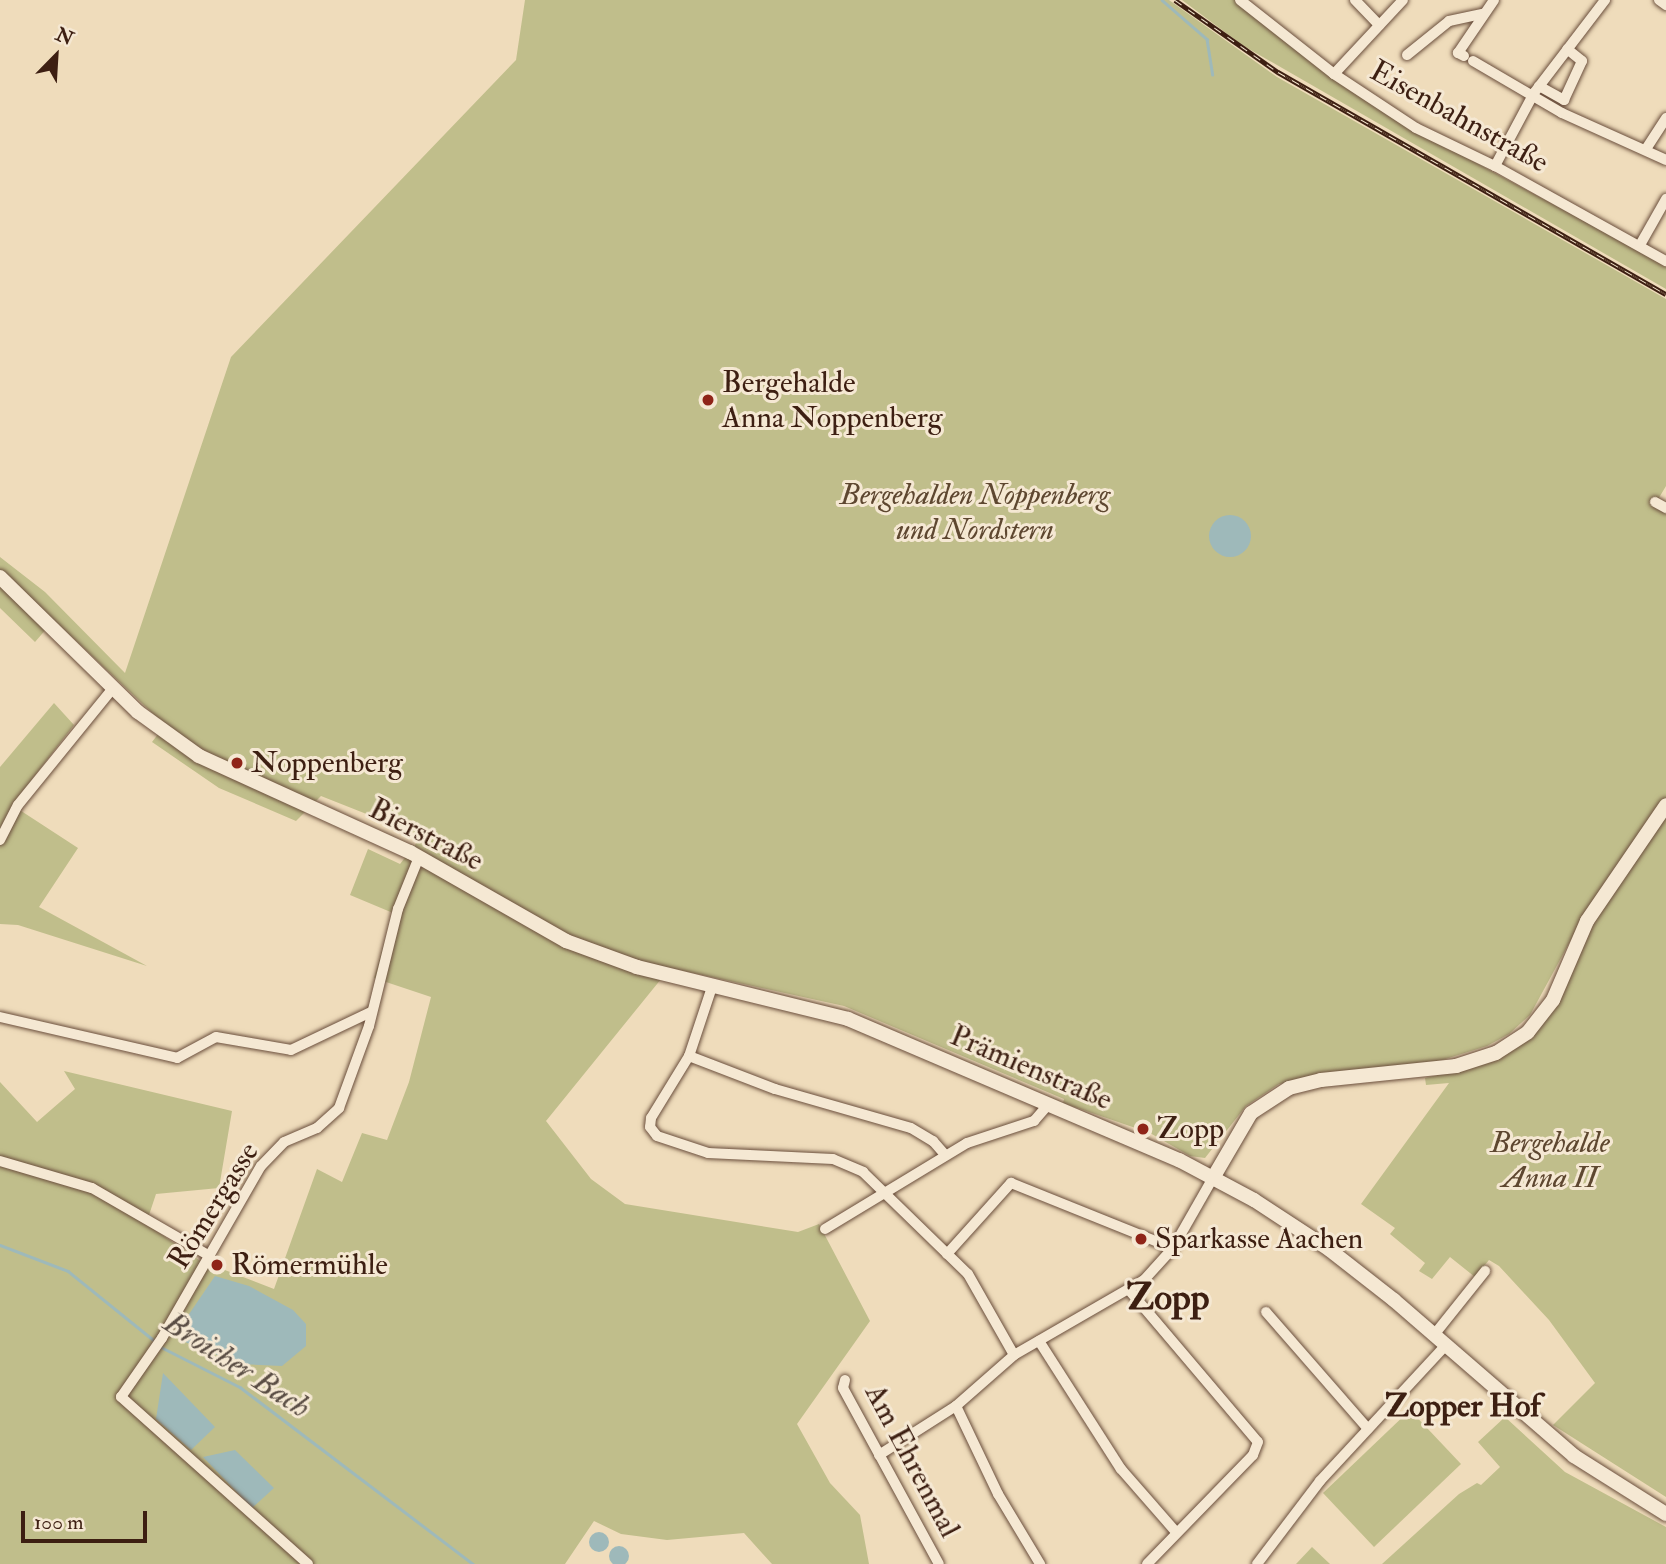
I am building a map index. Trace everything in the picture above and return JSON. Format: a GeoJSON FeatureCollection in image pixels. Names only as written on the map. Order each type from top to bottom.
{"type":"FeatureCollection","features":[{"type":"Feature","properties":{"kind":"main road","name":"Bierstraße"},"geometry":{"type":"LineString","coordinates":[[0,577],[113,688],[165,734],[220,768],[419,857],[566,941],[610,959],[684,978]]}},
{"type":"Feature","properties":{"kind":"main road"},"geometry":{"type":"LineString","coordinates":[[1213,1178],[1251,1113],[1289,1088],[1321,1080],[1456,1066],[1496,1053],[1528,1032],[1553,1000],[1597,904],[1666,805]]}},
{"type":"Feature","properties":{"kind":"main road","name":"Prämienstraße"},"geometry":{"type":"LineString","coordinates":[[684,978],[848,1019],[1049,1104],[1213,1178],[1330,1250],[1446,1345],[1574,1456],[1666,1514]]}},
{"type":"Feature","properties":{"kind":"street","name":"Eisenbahnstraße"},"geometry":{"type":"LineString","coordinates":[[1240,0],[1334,74],[1416,128],[1495,166],[1666,261]]}},
{"type":"Feature","properties":{"kind":"street"},"geometry":{"type":"LineString","coordinates":[[1355,0],[1379,25]]}},
{"type":"Feature","properties":{"kind":"street"},"geometry":{"type":"LineString","coordinates":[[1334,74],[1403,0]]}},
{"type":"Feature","properties":{"kind":"street"},"geometry":{"type":"LineString","coordinates":[[1494,0],[1458,53],[1564,100],[1582,61],[1567,49]]}},
{"type":"Feature","properties":{"kind":"street"},"geometry":{"type":"LineString","coordinates":[[1495,166],[1537,90],[1605,0]]}},
{"type":"Feature","properties":{"kind":"street"},"geometry":{"type":"LineString","coordinates":[[1659,0],[1666,5]]}},
{"type":"Feature","properties":{"kind":"street"},"geometry":{"type":"LineString","coordinates":[[1408,55],[1449,21],[1483,14]]}},
{"type":"Feature","properties":{"kind":"street"},"geometry":{"type":"LineString","coordinates":[[1537,90],[1562,113],[1666,160]]}},
{"type":"Feature","properties":{"kind":"street"},"geometry":{"type":"LineString","coordinates":[[1646,149],[1666,118]]}},
{"type":"Feature","properties":{"kind":"street"},"geometry":{"type":"LineString","coordinates":[[1640,245],[1666,199]]}},
{"type":"Feature","properties":{"kind":"street"},"geometry":{"type":"LineString","coordinates":[[1654,502],[1666,508]]}},
{"type":"Feature","properties":{"kind":"street"},"geometry":{"type":"LineString","coordinates":[[0,840],[18,804],[113,688]]}},
{"type":"Feature","properties":{"kind":"street","name":"Römergasse"},"geometry":{"type":"LineString","coordinates":[[308,1564],[121,1397],[162,1338],[261,1166],[284,1142],[317,1128],[339,1108],[371,1012],[398,909],[419,857]]}},
{"type":"Feature","properties":{"kind":"street"},"geometry":{"type":"LineString","coordinates":[[713,984],[689,1056],[651,1118],[650,1127],[657,1136],[708,1153],[833,1159],[863,1172],[947,1254],[983,1295],[1014,1355]]}},
{"type":"Feature","properties":{"kind":"street"},"geometry":{"type":"LineString","coordinates":[[0,1017],[177,1058],[216,1037],[291,1051],[371,1012]]}},
{"type":"Feature","properties":{"kind":"street"},"geometry":{"type":"LineString","coordinates":[[689,1056],[775,1089],[911,1128],[933,1141],[945,1155]]}},
{"type":"Feature","properties":{"kind":"street"},"geometry":{"type":"LineString","coordinates":[[825,1229],[887,1194],[945,1155],[1034,1121],[1049,1104]]}},
{"type":"Feature","properties":{"kind":"street"},"geometry":{"type":"LineString","coordinates":[[0,1161],[92,1188],[209,1256]]}},
{"type":"Feature","properties":{"kind":"street"},"geometry":{"type":"LineString","coordinates":[[878,1455],[956,1406],[1014,1355],[1129,1290],[1173,1248],[1213,1178]]}},
{"type":"Feature","properties":{"kind":"street"},"geometry":{"type":"LineString","coordinates":[[947,1254],[1011,1183],[1173,1248]]}},
{"type":"Feature","properties":{"kind":"street"},"geometry":{"type":"LineString","coordinates":[[1434,1335],[1485,1271]]}},
{"type":"Feature","properties":{"kind":"street"},"geometry":{"type":"LineString","coordinates":[[1129,1290],[1258,1442],[1252,1455],[1147,1564]]}},
{"type":"Feature","properties":{"kind":"street"},"geometry":{"type":"LineString","coordinates":[[1266,1312],[1368,1429]]}},
{"type":"Feature","properties":{"kind":"street"},"geometry":{"type":"LineString","coordinates":[[1039,1341],[1121,1469],[1176,1532]]}},
{"type":"Feature","properties":{"kind":"street"},"geometry":{"type":"LineString","coordinates":[[1257,1564],[1320,1481],[1446,1345]]}},
{"type":"Feature","properties":{"kind":"street","name":"Am Ehrenmal"},"geometry":{"type":"LineString","coordinates":[[845,1380],[843,1388],[939,1564]]}},
{"type":"Feature","properties":{"kind":"street"},"geometry":{"type":"LineString","coordinates":[[956,1406],[998,1494],[1040,1564]]}},
{"type":"Feature","properties":{"kind":"green space","name":"Bergehalden Noppenberg und Nordstern"},"geometry":{"type":"Polygon","coordinates":[[[525,0],[1169,0],[1277,77],[1666,299],[1666,486],[1654,506],[1666,513],[1666,798],[1585,914],[1530,1015],[1509,1034],[1487,1046],[1439,1061],[1279,1084],[1246,1106],[1205,1158],[1190,1156],[1150,1133],[1063,1103],[1064,1099],[844,1006],[670,968],[546,1121],[591,1179],[625,1204],[798,1232],[819,1224],[870,1321],[797,1424],[830,1483],[860,1515],[869,1564],[772,1564],[744,1533],[667,1540],[621,1534],[594,1521],[565,1564],[0,1564],[0,1082],[37,1122],[75,1089],[64,1071],[232,1111],[219,1188],[156,1194],[146,1224],[199,1260],[274,1289],[317,1169],[342,1182],[362,1133],[387,1140],[409,1082],[431,997],[374,978],[393,913],[350,895],[368,849],[400,864],[422,836],[321,796],[296,821],[219,788],[152,742],[165,725],[54,620],[35,642],[0,608],[0,557],[45,592],[125,673],[231,357],[516,60],[525,0]]]}},
{"type":"Feature","properties":{"kind":"green space"},"geometry":{"type":"Polygon","coordinates":[[[1182,0],[1235,0],[1387,115],[1666,265],[1666,289],[1242,45],[1182,0]]]}},
{"type":"Feature","properties":{"kind":"green space"},"geometry":{"type":"Polygon","coordinates":[[[54,703],[74,725],[12,805],[78,848],[39,907],[147,966],[18,925],[0,924],[0,767],[54,703]]]}},
{"type":"Feature","properties":{"kind":"green space","name":"Bergehalde Anna II"},"geometry":{"type":"Polygon","coordinates":[[[1666,817],[1666,1497],[1553,1425],[1595,1383],[1549,1320],[1499,1266],[1489,1260],[1475,1277],[1450,1257],[1432,1279],[1419,1271],[1425,1263],[1390,1234],[1395,1228],[1361,1204],[1449,1083],[1426,1085],[1425,1078],[1468,1068],[1518,1045],[1582,938],[1666,817]]]}},
{"type":"Feature","properties":{"kind":"green space"},"geometry":{"type":"Polygon","coordinates":[[[1410,1410],[1461,1464],[1374,1547],[1323,1493],[1410,1410]]]}},
{"type":"Feature","properties":{"kind":"green space"},"geometry":{"type":"Polygon","coordinates":[[[1505,1417],[1565,1472],[1666,1527],[1666,1564],[1382,1564],[1459,1494],[1477,1483],[1481,1485],[1500,1467],[1478,1442],[1505,1417]]]}},
{"type":"Feature","properties":{"kind":"green space"},"geometry":{"type":"Polygon","coordinates":[[[1312,1547],[1330,1564],[1296,1564],[1312,1547]]]}},
{"type":"Feature","properties":{"kind":"water"},"geometry":{"type":"Polygon","coordinates":[[[1230,515],[1245,521],[1251,536],[1245,551],[1230,557],[1215,551],[1209,536],[1215,521],[1230,515]]]}},
{"type":"Feature","properties":{"kind":"water"},"geometry":{"type":"Polygon","coordinates":[[[215,1276],[249,1286],[293,1310],[306,1324],[306,1346],[282,1366],[240,1364],[185,1342],[178,1335],[215,1276]]]}},
{"type":"Feature","properties":{"kind":"water"},"geometry":{"type":"Polygon","coordinates":[[[163,1373],[215,1427],[191,1450],[156,1419],[163,1373]]]}},
{"type":"Feature","properties":{"kind":"water"},"geometry":{"type":"Polygon","coordinates":[[[235,1450],[274,1488],[252,1508],[203,1457],[235,1450]]]}},
{"type":"Feature","properties":{"kind":"water"},"geometry":{"type":"Polygon","coordinates":[[[595,1532],[603,1532],[609,1542],[603,1552],[595,1552],[589,1546],[589,1538],[595,1532]]]}},
{"type":"Feature","properties":{"kind":"water"},"geometry":{"type":"Polygon","coordinates":[[[619,1546],[626,1549],[629,1556],[626,1563],[619,1566],[612,1563],[609,1556],[612,1549],[619,1546]]]}},
{"type":"Feature","properties":{"kind":"waterway"},"geometry":{"type":"LineString","coordinates":[[1162,0],[1207,39],[1213,75]]}},
{"type":"Feature","properties":{"kind":"waterway","name":"Broicher Bach"},"geometry":{"type":"LineString","coordinates":[[0,1245],[68,1271],[156,1342]]}},
{"type":"Feature","properties":{"kind":"waterway","name":"Broicher Bach"},"geometry":{"type":"LineString","coordinates":[[161,1347],[240,1387],[473,1564]]}},
{"type":"Feature","properties":{"kind":"railway"},"geometry":{"type":"LineString","coordinates":[[1175,0],[1278,72],[1666,294]]}},
{"type":"Feature","properties":{"kind":"place","name":"Bergehalde Anna Noppenberg"},"geometry":{"type":"Point","coordinates":[708,400]}},
{"type":"Feature","properties":{"kind":"place","name":"Noppenberg"},"geometry":{"type":"Point","coordinates":[237,763]}},
{"type":"Feature","properties":{"kind":"place","name":"Zopp"},"geometry":{"type":"Point","coordinates":[1143,1129]}},
{"type":"Feature","properties":{"kind":"place","name":"Sparkasse Aachen"},"geometry":{"type":"Point","coordinates":[1141,1239]}},
{"type":"Feature","properties":{"kind":"place","name":"Römermühle"},"geometry":{"type":"Point","coordinates":[217,1265]}},
{"type":"Feature","properties":{"kind":"district","name":"Zopp"},"geometry":{"type":"Point","coordinates":[1168,1298]}},
{"type":"Feature","properties":{"kind":"district","name":"Zopper Hof"},"geometry":{"type":"Point","coordinates":[1463,1406]}}]}
